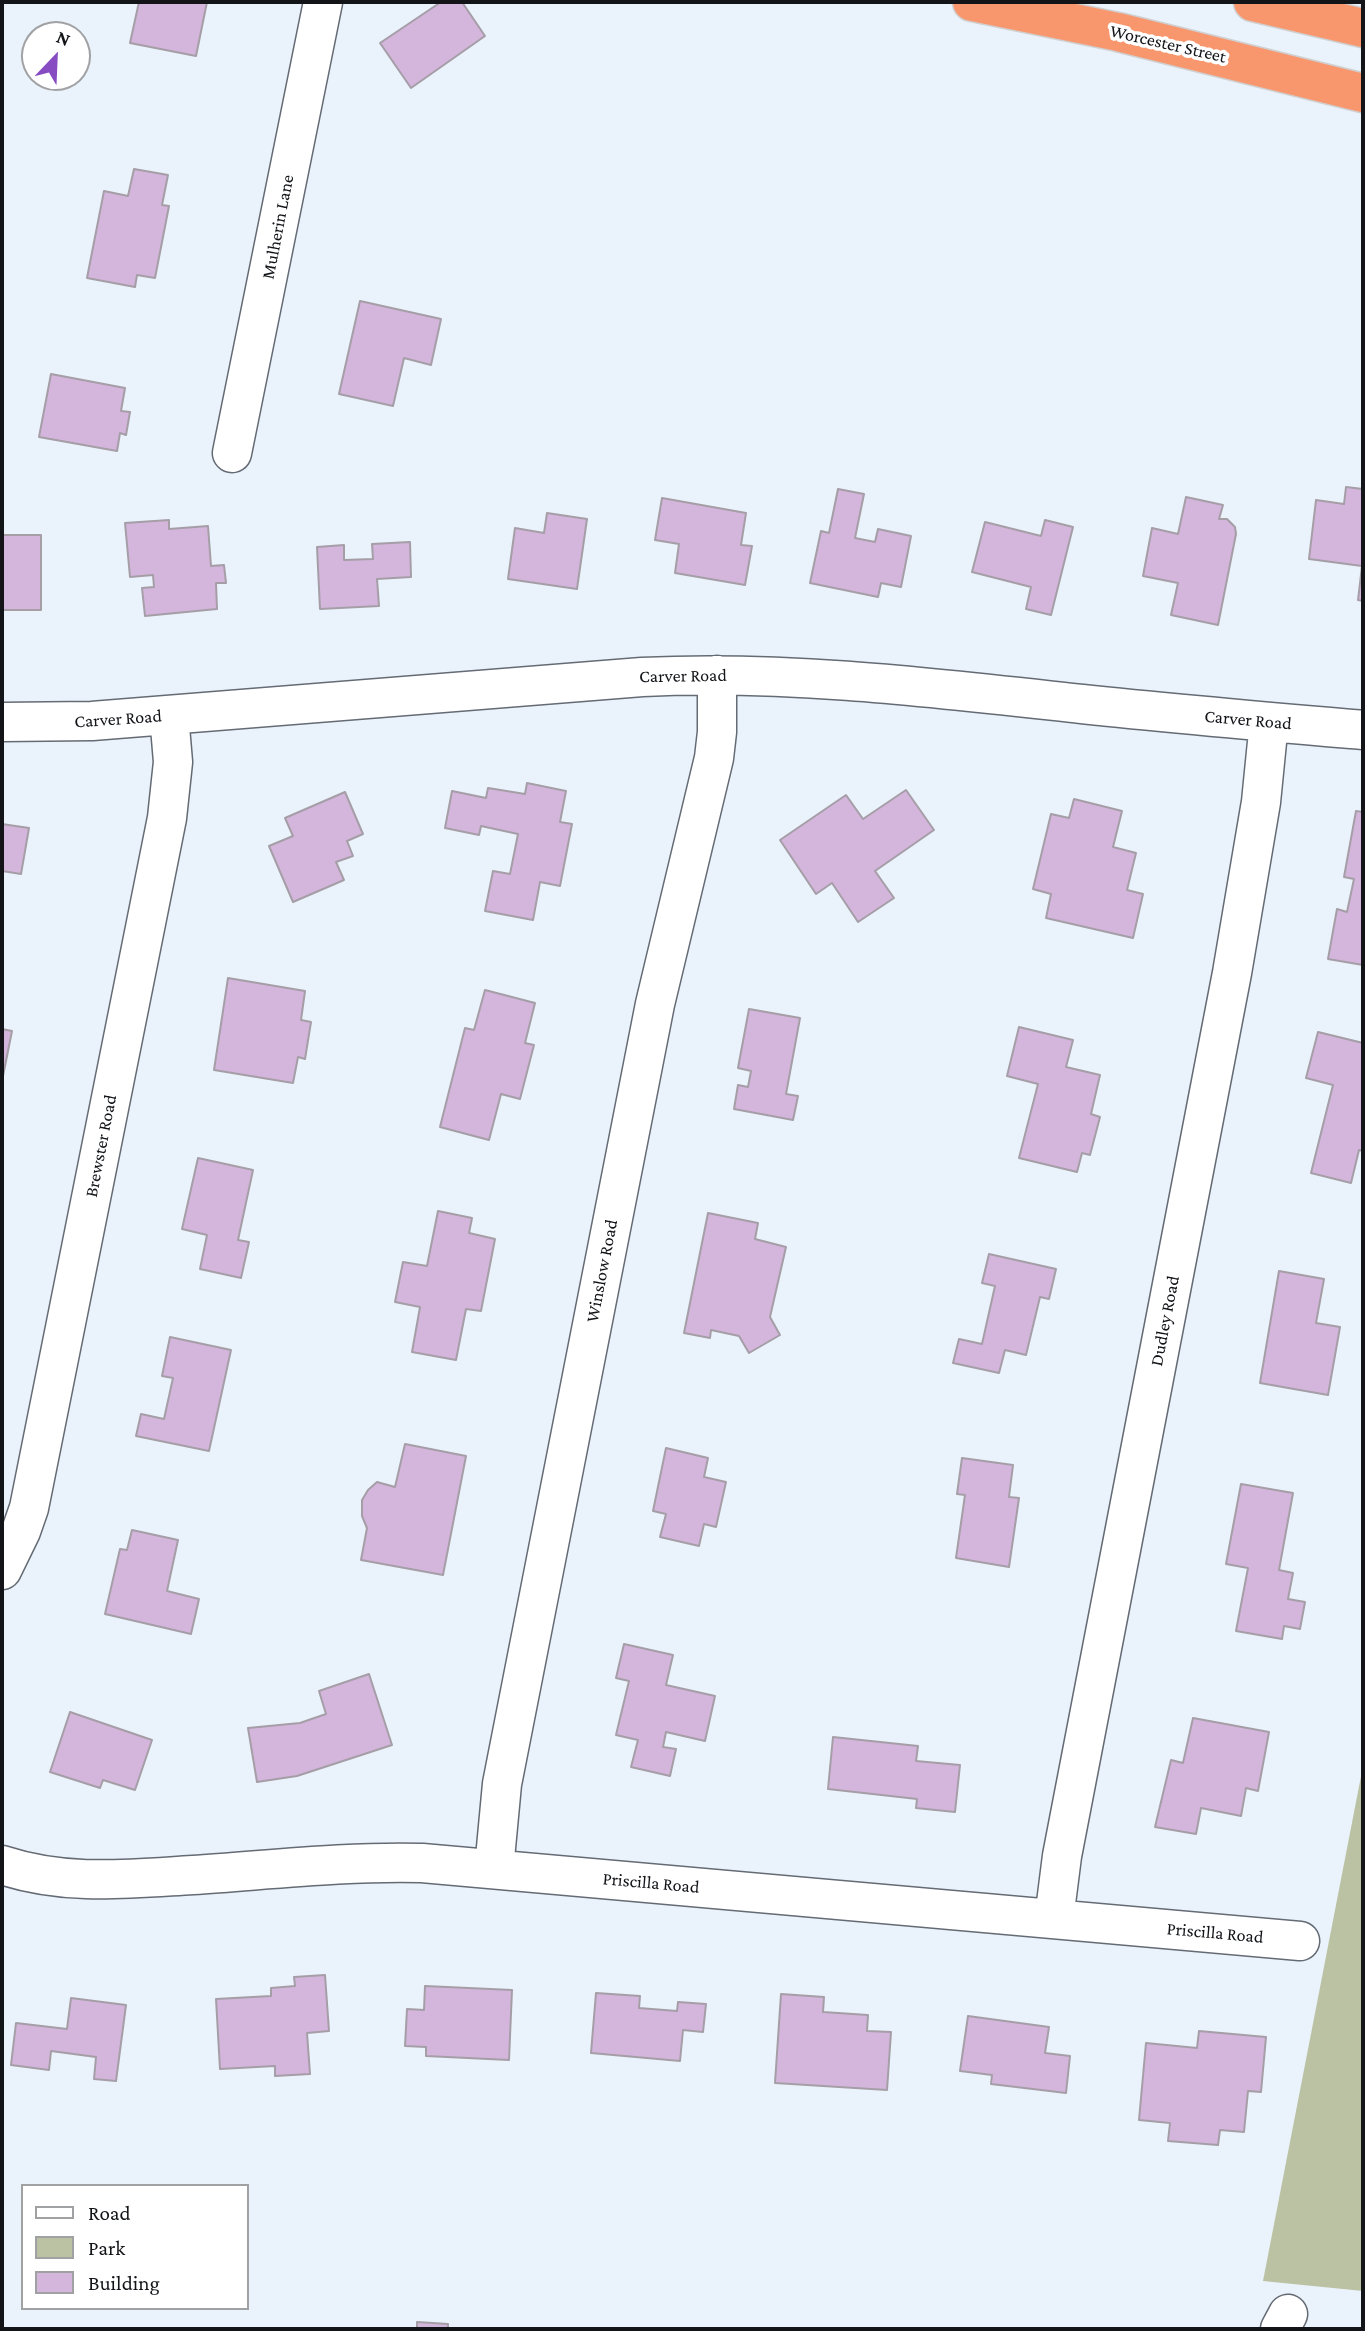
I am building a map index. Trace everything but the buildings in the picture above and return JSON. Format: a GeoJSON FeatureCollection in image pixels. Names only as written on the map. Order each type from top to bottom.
{"type":"FeatureCollection","features":[{"type":"Feature","properties":{"kind":"highway","name":"Worcester Street"},"geometry":{"type":"LineString","coordinates":[[972,2],[1118,32],[1363,93]]}},
{"type":"Feature","properties":{"kind":"highway"},"geometry":{"type":"LineString","coordinates":[[1253,2],[1363,28]]}},
{"type":"Feature","properties":{"kind":"highway"},"geometry":{"type":"LineString","coordinates":[[1280,2],[1363,28]]}},
{"type":"Feature","properties":{"kind":"street","name":"Mulherin Lane"},"geometry":{"type":"LineString","coordinates":[[232,453],[323,2]]}},
{"type":"Feature","properties":{"kind":"street","name":"Carver Road"},"geometry":{"type":"LineString","coordinates":[[2,722],[64,723],[642,677],[717,675],[807,678],[959,690],[1155,712],[1363,730]]}},
{"type":"Feature","properties":{"kind":"street","name":"Winslow Road"},"geometry":{"type":"LineString","coordinates":[[494,1869],[502,1784],[649,1032],[714,758],[717,675]]}},
{"type":"Feature","properties":{"kind":"street","name":"Brewster Road"},"geometry":{"type":"LineString","coordinates":[[2,1570],[29,1508],[167,817],[173,762],[169,715]]}},
{"type":"Feature","properties":{"kind":"street","name":"Dudley Road"},"geometry":{"type":"LineString","coordinates":[[1055,1919],[1062,1856],[1232,973],[1261,802],[1269,722]]}},
{"type":"Feature","properties":{"kind":"street","name":"Priscilla Road"},"geometry":{"type":"LineString","coordinates":[[2,1865],[32,1875],[77,1880],[386,1862],[494,1869],[1300,1941]]}},
{"type":"Feature","properties":{"kind":"green space"},"geometry":{"type":"Polygon","coordinates":[[[1363,1766],[1363,2291],[1263,2281],[1363,1766]]]}}]}
